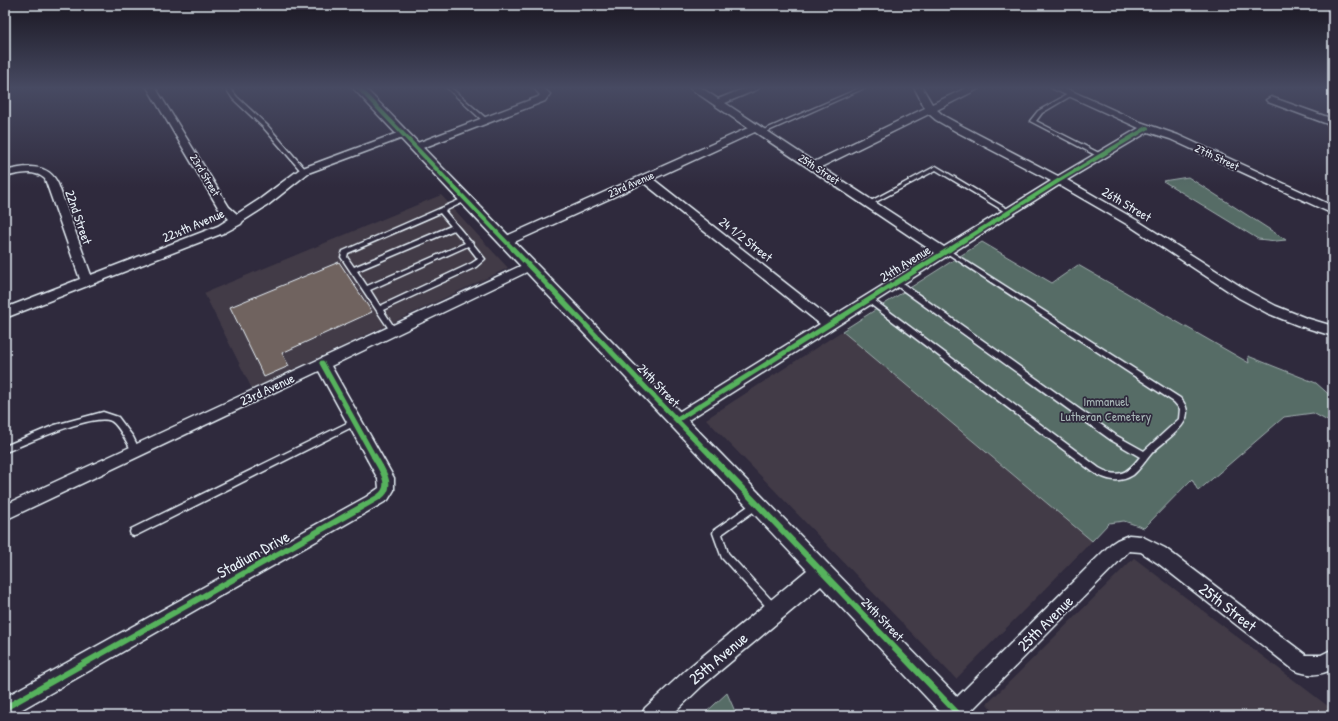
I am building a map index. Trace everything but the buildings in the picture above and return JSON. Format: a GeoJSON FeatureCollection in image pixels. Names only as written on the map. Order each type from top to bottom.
{"type":"FeatureCollection","features":[{"type":"Feature","properties":{"kind":"street","name":"23rd Street"},"geometry":{"type":"LineString","coordinates":[[172,121],[225,208],[237,221]]}},
{"type":"Feature","properties":{"kind":"street","name":"24th Street"},"geometry":{"type":"LineString","coordinates":[[391,121],[958,714]]}},
{"type":"Feature","properties":{"kind":"street"},"geometry":{"type":"LineString","coordinates":[[416,147],[486,121]]}},
{"type":"Feature","properties":{"kind":"street","name":"25th Street"},"geometry":{"type":"LineString","coordinates":[[745,121],[946,252]]}},
{"type":"Feature","properties":{"kind":"street"},"geometry":{"type":"LineString","coordinates":[[814,166],[905,121]]}},
{"type":"Feature","properties":{"kind":"street","name":"26th Street"},"geometry":{"type":"LineString","coordinates":[[945,121],[1106,207],[1218,279],[1268,308],[1291,319],[1333,331]]}},
{"type":"Feature","properties":{"kind":"street","name":"27th Street"},"geometry":{"type":"LineString","coordinates":[[1131,121],[1174,137],[1333,210]]}},
{"type":"Feature","properties":{"kind":"street","name":"24th Avenue"},"geometry":{"type":"LineString","coordinates":[[677,420],[1058,181],[1147,128]]}},
{"type":"Feature","properties":{"kind":"street","name":"23rd Avenue"},"geometry":{"type":"LineString","coordinates":[[506,241],[645,178],[759,130]]}},
{"type":"Feature","properties":{"kind":"street","name":"22½th Avenue"},"geometry":{"type":"LineString","coordinates":[[5,313],[207,236],[237,221],[304,172],[404,134]]}},
{"type":"Feature","properties":{"kind":"street","name":"22nd Street"},"geometry":{"type":"LineString","coordinates":[[5,174],[15,171],[35,170],[48,175],[53,185],[87,282]]}},
{"type":"Feature","properties":{"kind":"street","name":"24 1/2 Street"},"geometry":{"type":"LineString","coordinates":[[645,178],[829,324]]}},
{"type":"Feature","properties":{"kind":"street","name":"23rd Avenue"},"geometry":{"type":"LineString","coordinates":[[5,513],[529,266]]}},
{"type":"Feature","properties":{"kind":"street","name":"Stadium Drive"},"geometry":{"type":"LineString","coordinates":[[5,708],[382,496],[387,491],[388,486],[386,478],[322,364]]}},
{"type":"Feature","properties":{"kind":"street","name":"25th Avenue"},"geometry":{"type":"LineString","coordinates":[[958,714],[1123,545],[1132,542],[1139,543]]}},
{"type":"Feature","properties":{"kind":"street","name":"25th Street"},"geometry":{"type":"LineString","coordinates":[[1139,543],[1149,547],[1165,558],[1301,663],[1312,667],[1326,662]]}},
{"type":"Feature","properties":{"kind":"street","name":"25th Avenue"},"geometry":{"type":"LineString","coordinates":[[653,716],[694,678],[822,571]]}},
{"type":"Feature","properties":{"kind":"lane"},"geometry":{"type":"LineString","coordinates":[[259,121],[304,172]]}},
{"type":"Feature","properties":{"kind":"lane"},"geometry":{"type":"LineString","coordinates":[[759,130],[782,121]]}},
{"type":"Feature","properties":{"kind":"lane"},"geometry":{"type":"LineString","coordinates":[[1033,121],[1102,156]]}},
{"type":"Feature","properties":{"kind":"lane"},"geometry":{"type":"LineString","coordinates":[[870,203],[936,168],[1009,212]]}},
{"type":"Feature","properties":{"kind":"lane"},"geometry":{"type":"LineString","coordinates":[[394,330],[344,256],[345,252],[348,249],[466,199]]}},
{"type":"Feature","properties":{"kind":"lane"},"geometry":{"type":"LineString","coordinates":[[379,309],[482,260],[470,243],[441,210]]}},
{"type":"Feature","properties":{"kind":"lane"},"geometry":{"type":"LineString","coordinates":[[353,270],[455,227]]}},
{"type":"Feature","properties":{"kind":"lane"},"geometry":{"type":"LineString","coordinates":[[366,289],[470,243]]}},
{"type":"Feature","properties":{"kind":"lane"},"geometry":{"type":"LineString","coordinates":[[868,300],[1106,476],[1116,478],[1124,477],[1130,474],[1145,456],[1182,420],[1184,413],[1183,406],[1177,400],[946,252]]}},
{"type":"Feature","properties":{"kind":"lane"},"geometry":{"type":"LineString","coordinates":[[896,282],[1109,434],[1145,456]]}},
{"type":"Feature","properties":{"kind":"lane"},"geometry":{"type":"LineString","coordinates":[[5,449],[58,427],[103,415],[115,419],[130,438],[136,451]]}},
{"type":"Feature","properties":{"kind":"lane"},"geometry":{"type":"LineString","coordinates":[[134,532],[354,422]]}},
{"type":"Feature","properties":{"kind":"lane"},"geometry":{"type":"LineString","coordinates":[[758,504],[717,533],[725,555],[774,610]]}},
{"type":"Feature","properties":{"kind":"shaded area"},"geometry":{"type":"Polygon","coordinates":[[[441,195],[508,268],[252,389],[204,293],[441,195]]]}},
{"type":"Feature","properties":{"kind":"shaded area"},"geometry":{"type":"Polygon","coordinates":[[[842,331],[1092,541],[956,679],[706,419],[842,331]]]}},
{"type":"Feature","properties":{"kind":"shaded area"},"geometry":{"type":"Polygon","coordinates":[[[1134,558],[1333,710],[1333,716],[998,716],[987,704],[1134,558]]]}},
{"type":"Feature","properties":{"kind":"green space"},"geometry":{"type":"Polygon","coordinates":[[[1188,177],[1286,240],[1276,241],[1258,239],[1163,181],[1188,177]]]}},
{"type":"Feature","properties":{"kind":"green space","name":"Immanuel Lutheran Cemetery"},"geometry":{"type":"Polygon","coordinates":[[[982,242],[1052,283],[1078,265],[1249,363],[1248,356],[1316,383],[1333,398],[1333,424],[1313,413],[1284,417],[1198,491],[1192,479],[1144,528],[1124,521],[1109,523],[1092,541],[842,331],[982,242]]]}},
{"type":"Feature","properties":{"kind":"green space"},"geometry":{"type":"Polygon","coordinates":[[[727,693],[737,716],[702,716],[727,693]]]}},
{"type":"Feature","properties":{"kind":"cycle path"},"geometry":{"type":"LineString","coordinates":[[390,121],[960,716]]}},
{"type":"Feature","properties":{"kind":"cycle path"},"geometry":{"type":"LineString","coordinates":[[677,420],[1058,181],[1147,128]]}},
{"type":"Feature","properties":{"kind":"cycle path"},"geometry":{"type":"LineString","coordinates":[[5,708],[372,502],[385,493],[387,487],[386,478],[322,363]]}}]}
